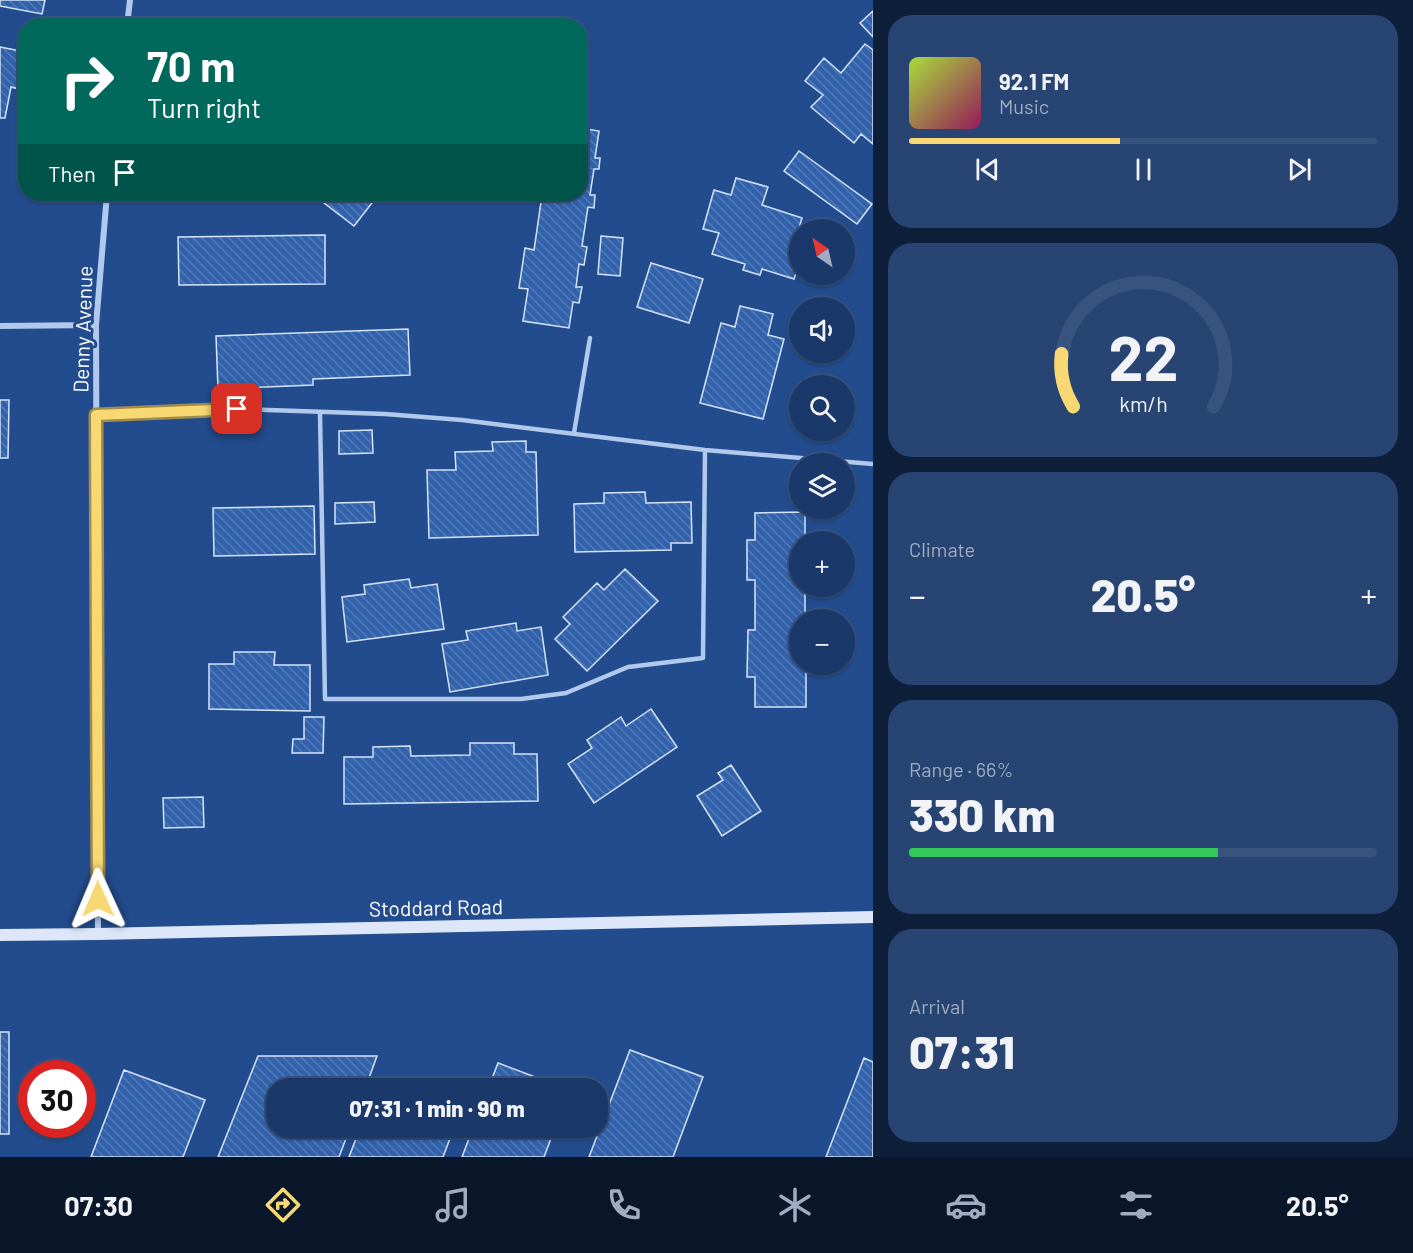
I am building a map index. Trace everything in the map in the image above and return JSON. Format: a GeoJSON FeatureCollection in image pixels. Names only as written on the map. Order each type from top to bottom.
{"type":"FeatureCollection","features":[{"type":"Feature","properties":{"kind":"main road","name":"Stoddard Road"},"geometry":{"type":"LineString","coordinates":[[0,935],[873,917]]}},
{"type":"Feature","properties":{"kind":"street"},"geometry":{"type":"LineString","coordinates":[[128,18],[130,0]]}},
{"type":"Feature","properties":{"kind":"street","name":"Denny Avenue"},"geometry":{"type":"LineString","coordinates":[[98,934],[96,325],[106,201]]}},
{"type":"Feature","properties":{"kind":"street"},"geometry":{"type":"LineString","coordinates":[[0,326],[96,325]]}},
{"type":"Feature","properties":{"kind":"lane"},"geometry":{"type":"LineString","coordinates":[[574,433],[590,338]]}},
{"type":"Feature","properties":{"kind":"lane"},"geometry":{"type":"LineString","coordinates":[[96,415],[237,409],[385,414],[462,420],[705,450],[873,464]]}},
{"type":"Feature","properties":{"kind":"lane"},"geometry":{"type":"LineString","coordinates":[[320,413],[326,699],[521,699],[566,693],[628,667],[703,658],[705,450]]}},
{"type":"Feature","properties":{"kind":"building"},"geometry":{"type":"Polygon","coordinates":[[[0,0],[45,0],[42,14],[0,6],[0,0]]]}},
{"type":"Feature","properties":{"kind":"building"},"geometry":{"type":"Polygon","coordinates":[[[873,11],[873,37],[860,23],[873,11]]]}},
{"type":"Feature","properties":{"kind":"building"},"geometry":{"type":"Polygon","coordinates":[[[865,44],[873,50],[873,144],[861,134],[854,143],[811,107],[823,95],[805,81],[824,58],[841,73],[865,44]]]}},
{"type":"Feature","properties":{"kind":"building"},"geometry":{"type":"Polygon","coordinates":[[[0,47],[18,50],[18,89],[11,87],[5,118],[0,118],[0,47]]]}},
{"type":"Feature","properties":{"kind":"building"},"geometry":{"type":"Polygon","coordinates":[[[588,129],[599,131],[595,158],[600,158],[599,169],[594,169],[590,195],[595,195],[594,208],[588,207],[582,246],[587,247],[584,265],[579,264],[576,287],[582,287],[579,303],[573,302],[569,328],[523,321],[528,289],[519,288],[525,248],[534,250],[541,201],[588,201],[588,129]]]}},
{"type":"Feature","properties":{"kind":"building"},"geometry":{"type":"Polygon","coordinates":[[[799,151],[872,204],[857,224],[855,219],[850,219],[784,171],[799,151]]]}},
{"type":"Feature","properties":{"kind":"building"},"geometry":{"type":"Polygon","coordinates":[[[736,178],[768,187],[762,205],[802,218],[789,219],[789,277],[762,269],[760,275],[743,270],[745,264],[712,254],[719,233],[703,229],[714,190],[731,195],[736,178]]]}},
{"type":"Feature","properties":{"kind":"building"},"geometry":{"type":"Polygon","coordinates":[[[322,201],[374,201],[354,226],[322,201]]]}},
{"type":"Feature","properties":{"kind":"building"},"geometry":{"type":"Polygon","coordinates":[[[325,235],[325,284],[179,285],[178,237],[325,235]]]}},
{"type":"Feature","properties":{"kind":"building"},"geometry":{"type":"Polygon","coordinates":[[[601,236],[623,238],[620,276],[598,274],[601,236]]]}},
{"type":"Feature","properties":{"kind":"building"},"geometry":{"type":"Polygon","coordinates":[[[651,263],[703,279],[689,323],[637,307],[651,263]]]}},
{"type":"Feature","properties":{"kind":"building"},"geometry":{"type":"Polygon","coordinates":[[[740,306],[773,314],[768,335],[784,339],[763,419],[700,403],[721,323],[735,327],[740,306]]]}},
{"type":"Feature","properties":{"kind":"building"},"geometry":{"type":"Polygon","coordinates":[[[408,329],[410,375],[313,379],[313,385],[218,389],[216,336],[408,329]]]}},
{"type":"Feature","properties":{"kind":"building"},"geometry":{"type":"Polygon","coordinates":[[[0,400],[9,400],[8,458],[0,458],[0,400]]]}},
{"type":"Feature","properties":{"kind":"building"},"geometry":{"type":"Polygon","coordinates":[[[372,430],[373,453],[339,454],[339,431],[372,430]]]}},
{"type":"Feature","properties":{"kind":"building"},"geometry":{"type":"Polygon","coordinates":[[[526,441],[526,452],[536,452],[538,535],[429,538],[427,470],[456,470],[455,452],[493,451],[492,442],[526,441]]]}},
{"type":"Feature","properties":{"kind":"building"},"geometry":{"type":"Polygon","coordinates":[[[645,492],[646,503],[691,502],[692,543],[671,543],[671,550],[575,552],[574,504],[604,503],[604,493],[645,492]]]}},
{"type":"Feature","properties":{"kind":"building"},"geometry":{"type":"Polygon","coordinates":[[[374,502],[375,522],[335,524],[335,503],[374,502]]]}},
{"type":"Feature","properties":{"kind":"building"},"geometry":{"type":"Polygon","coordinates":[[[314,506],[315,554],[214,556],[213,508],[314,506]]]}},
{"type":"Feature","properties":{"kind":"building"},"geometry":{"type":"Polygon","coordinates":[[[789,512],[789,519],[805,519],[805,531],[789,531],[789,597],[805,597],[805,609],[789,609],[789,675],[806,675],[806,707],[755,707],[755,677],[747,677],[748,630],[755,630],[755,580],[747,580],[747,540],[755,540],[755,513],[789,512]]]}},
{"type":"Feature","properties":{"kind":"building"},"geometry":{"type":"Polygon","coordinates":[[[625,569],[658,601],[587,671],[555,639],[570,624],[563,617],[597,583],[604,590],[625,569]]]}},
{"type":"Feature","properties":{"kind":"building"},"geometry":{"type":"Polygon","coordinates":[[[409,579],[411,588],[437,584],[444,629],[347,642],[342,597],[365,594],[364,585],[409,579]]]}},
{"type":"Feature","properties":{"kind":"building"},"geometry":{"type":"Polygon","coordinates":[[[516,623],[517,631],[541,627],[548,675],[450,692],[442,644],[468,640],[466,631],[516,623]]]}},
{"type":"Feature","properties":{"kind":"building"},"geometry":{"type":"Polygon","coordinates":[[[234,652],[275,652],[274,665],[310,665],[310,711],[209,709],[209,664],[234,664],[234,652]]]}},
{"type":"Feature","properties":{"kind":"building"},"geometry":{"type":"Polygon","coordinates":[[[651,709],[677,747],[594,803],[568,764],[592,748],[587,740],[621,717],[626,726],[651,709]]]}},
{"type":"Feature","properties":{"kind":"building"},"geometry":{"type":"Polygon","coordinates":[[[304,717],[324,717],[323,753],[292,753],[293,739],[304,739],[304,717]]]}},
{"type":"Feature","properties":{"kind":"building"},"geometry":{"type":"Polygon","coordinates":[[[470,743],[514,743],[514,754],[537,754],[538,801],[344,804],[344,757],[373,757],[373,747],[410,746],[411,756],[470,755],[470,743]]]}},
{"type":"Feature","properties":{"kind":"building"},"geometry":{"type":"Polygon","coordinates":[[[731,765],[761,811],[722,836],[697,796],[723,780],[718,773],[731,765]]]}},
{"type":"Feature","properties":{"kind":"building"},"geometry":{"type":"Polygon","coordinates":[[[203,797],[204,827],[164,828],[163,798],[203,797]]]}},
{"type":"Feature","properties":{"kind":"building"},"geometry":{"type":"Polygon","coordinates":[[[0,1032],[9,1032],[9,1134],[0,1134],[0,1032]]]}},
{"type":"Feature","properties":{"kind":"building"},"geometry":{"type":"Polygon","coordinates":[[[630,1050],[703,1077],[673,1157],[589,1157],[596,1138],[608,1138],[608,1107],[630,1050]]]}},
{"type":"Feature","properties":{"kind":"building"},"geometry":{"type":"Polygon","coordinates":[[[258,1056],[377,1056],[369,1078],[266,1078],[266,1138],[346,1138],[339,1157],[218,1157],[258,1056]]]}},
{"type":"Feature","properties":{"kind":"building"},"geometry":{"type":"Polygon","coordinates":[[[864,1058],[873,1062],[873,1157],[826,1157],[864,1058]]]}},
{"type":"Feature","properties":{"kind":"building"},"geometry":{"type":"Polygon","coordinates":[[[498,1063],[538,1078],[492,1078],[498,1063]]]}},
{"type":"Feature","properties":{"kind":"building"},"geometry":{"type":"Polygon","coordinates":[[[124,1070],[205,1100],[183,1157],[91,1157],[124,1070]]]}},
{"type":"Feature","properties":{"kind":"building"},"geometry":{"type":"Polygon","coordinates":[[[356,1138],[450,1138],[443,1157],[349,1157],[356,1138]]]}},
{"type":"Feature","properties":{"kind":"building"},"geometry":{"type":"Polygon","coordinates":[[[469,1138],[551,1138],[544,1157],[462,1157],[469,1138]]]}},
{"type":"Feature","properties":{"kind":"route"},"geometry":{"type":"LineString","coordinates":[[98,899],[96,415],[237,409]]}}]}
